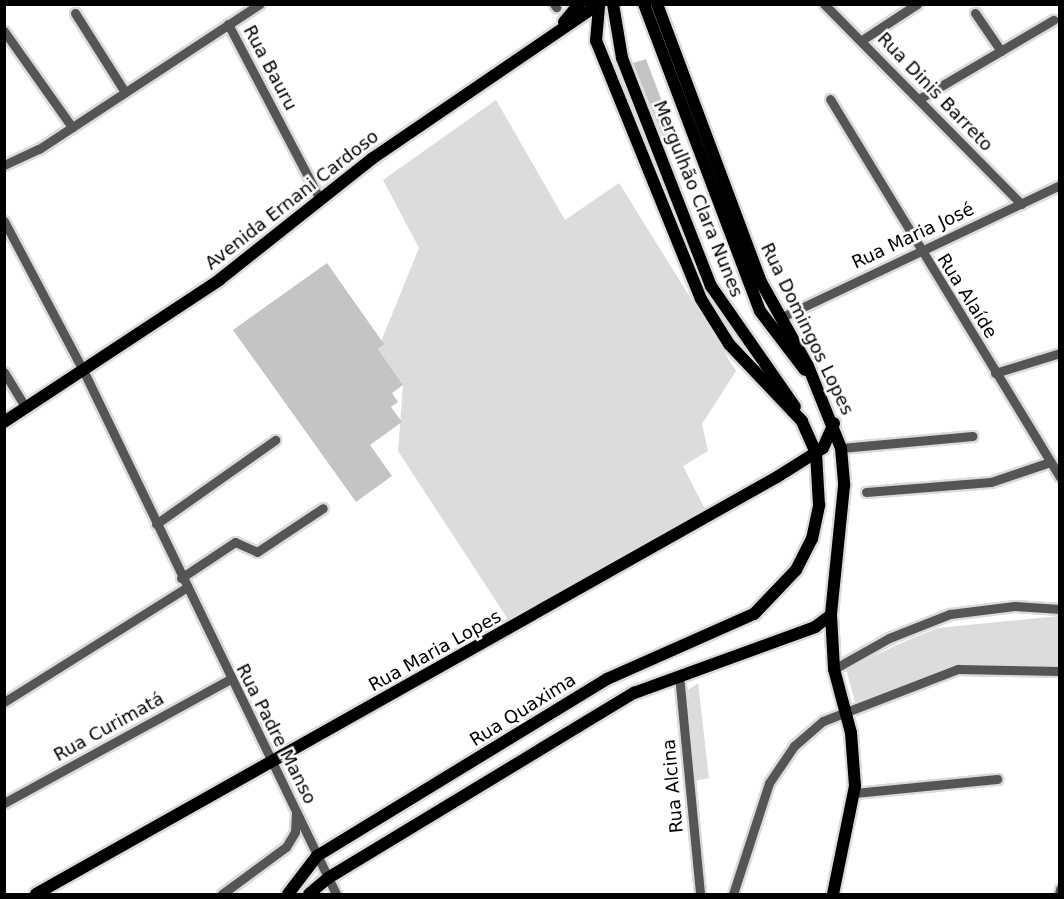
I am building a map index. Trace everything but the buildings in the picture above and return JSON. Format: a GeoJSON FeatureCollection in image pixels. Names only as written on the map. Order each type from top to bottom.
{"type":"FeatureCollection","features":[{"type":"Feature","properties":{"kind":"main road"},"geometry":{"type":"LineString","coordinates":[[551,36],[579,4]]}},
{"type":"Feature","properties":{"kind":"main road"},"geometry":{"type":"LineString","coordinates":[[599,4],[596,41],[700,299],[729,344],[802,422],[816,453]]}},
{"type":"Feature","properties":{"kind":"main road","name":"Avenida Ernani Cardoso"},"geometry":{"type":"LineString","coordinates":[[4,422],[84,372],[219,280],[320,199],[599,4]]}},
{"type":"Feature","properties":{"kind":"main road","name":"Mergulhão Clara Nunes"},"geometry":{"type":"LineString","coordinates":[[613,4],[622,58],[711,286],[802,422]]}},
{"type":"Feature","properties":{"kind":"main road","name":"Mergulhão Clara Nunes"},"geometry":{"type":"LineString","coordinates":[[644,4],[760,311],[812,377]]}},
{"type":"Feature","properties":{"kind":"main road","name":"Rua Domingos Lopes"},"geometry":{"type":"LineString","coordinates":[[657,4],[761,282],[834,422],[841,448],[844,486],[831,615],[834,669],[853,743],[854,793],[833,894]]}},
{"type":"Feature","properties":{"kind":"main road","name":"Rua Maria Lopes"},"geometry":{"type":"LineString","coordinates":[[36,894],[270,765],[816,453],[830,438],[834,422]]}},
{"type":"Feature","properties":{"kind":"main road","name":"Rua Quaxima"},"geometry":{"type":"LineString","coordinates":[[288,894],[317,856],[607,680],[741,623],[789,578],[807,550],[816,522],[816,453]]}},
{"type":"Feature","properties":{"kind":"main road"},"geometry":{"type":"LineString","coordinates":[[309,894],[328,878],[365,855],[617,703],[679,675],[815,627],[831,615]]}},
{"type":"Feature","properties":{"kind":"main road"},"geometry":{"type":"LineString","coordinates":[[350,837],[354,852],[365,855]]}},
{"type":"Feature","properties":{"kind":"street"},"geometry":{"type":"LineString","coordinates":[[228,24],[260,4]]}},
{"type":"Feature","properties":{"kind":"street","name":"Rua Dinis Barreto"},"geometry":{"type":"LineString","coordinates":[[824,4],[862,40],[1021,204]]}},
{"type":"Feature","properties":{"kind":"street"},"geometry":{"type":"LineString","coordinates":[[862,40],[917,4]]}},
{"type":"Feature","properties":{"kind":"street"},"geometry":{"type":"LineString","coordinates":[[75,13],[123,89]]}},
{"type":"Feature","properties":{"kind":"street"},"geometry":{"type":"LineString","coordinates":[[975,13],[1001,51]]}},
{"type":"Feature","properties":{"kind":"street"},"geometry":{"type":"LineString","coordinates":[[919,99],[1053,20]]}},
{"type":"Feature","properties":{"kind":"street","name":"Rua Bauru"},"geometry":{"type":"LineString","coordinates":[[4,165],[72,127],[123,89],[228,24],[320,199]]}},
{"type":"Feature","properties":{"kind":"street"},"geometry":{"type":"LineString","coordinates":[[4,31],[72,127]]}},
{"type":"Feature","properties":{"kind":"street","name":"Rua Alaíde"},"geometry":{"type":"LineString","coordinates":[[830,99],[1059,477]]}},
{"type":"Feature","properties":{"kind":"street","name":"Rua Maria José"},"geometry":{"type":"LineString","coordinates":[[780,318],[1059,186]]}},
{"type":"Feature","properties":{"kind":"street","name":"Rua Padre Manso"},"geometry":{"type":"LineString","coordinates":[[4,221],[7,232],[84,372],[270,765],[296,810],[336,894]]}},
{"type":"Feature","properties":{"kind":"street"},"geometry":{"type":"LineString","coordinates":[[995,372],[1059,353]]}},
{"type":"Feature","properties":{"kind":"street"},"geometry":{"type":"LineString","coordinates":[[4,372],[26,408]]}},
{"type":"Feature","properties":{"kind":"street"},"geometry":{"type":"LineString","coordinates":[[841,448],[972,436]]}},
{"type":"Feature","properties":{"kind":"street"},"geometry":{"type":"LineString","coordinates":[[156,524],[275,440]]}},
{"type":"Feature","properties":{"kind":"street"},"geometry":{"type":"LineString","coordinates":[[866,492],[982,484],[1050,462]]}},
{"type":"Feature","properties":{"kind":"street"},"geometry":{"type":"LineString","coordinates":[[180,578],[235,542],[257,552],[323,508]]}},
{"type":"Feature","properties":{"kind":"street"},"geometry":{"type":"LineString","coordinates":[[4,702],[186,588]]}},
{"type":"Feature","properties":{"kind":"street"},"geometry":{"type":"LineString","coordinates":[[834,669],[889,638],[950,614],[1015,606],[1059,609]]}},
{"type":"Feature","properties":{"kind":"street"},"geometry":{"type":"LineString","coordinates":[[734,894],[769,783],[810,730],[844,710],[958,669],[1059,671]]}},
{"type":"Feature","properties":{"kind":"street","name":"Rua Alcina"},"geometry":{"type":"LineString","coordinates":[[679,675],[700,894]]}},
{"type":"Feature","properties":{"kind":"street","name":"Rua Curimatá"},"geometry":{"type":"LineString","coordinates":[[4,803],[229,680]]}},
{"type":"Feature","properties":{"kind":"street"},"geometry":{"type":"LineString","coordinates":[[854,793],[997,779]]}},
{"type":"Feature","properties":{"kind":"street"},"geometry":{"type":"LineString","coordinates":[[222,894],[286,847],[295,832],[296,810]]}},
{"type":"Feature","properties":{"kind":"street"},"geometry":{"type":"LineString","coordinates":[[1059,889],[1059,894]]}},
{"type":"Feature","properties":{"kind":"shaded area"},"geometry":{"type":"Polygon","coordinates":[[[496,100],[565,220],[619,183],[736,371],[702,424],[708,451],[683,466],[707,513],[511,624],[398,451],[403,385],[378,349],[419,248],[383,180],[496,100]]]}},
{"type":"Feature","properties":{"kind":"shaded area"},"geometry":{"type":"Polygon","coordinates":[[[1059,616],[1059,667],[957,666],[855,702],[846,669],[908,640],[938,628],[1059,616]]]}},
{"type":"Feature","properties":{"kind":"shaded area"},"geometry":{"type":"Polygon","coordinates":[[[698,683],[709,778],[695,781],[688,690],[698,683]]]}}]}
